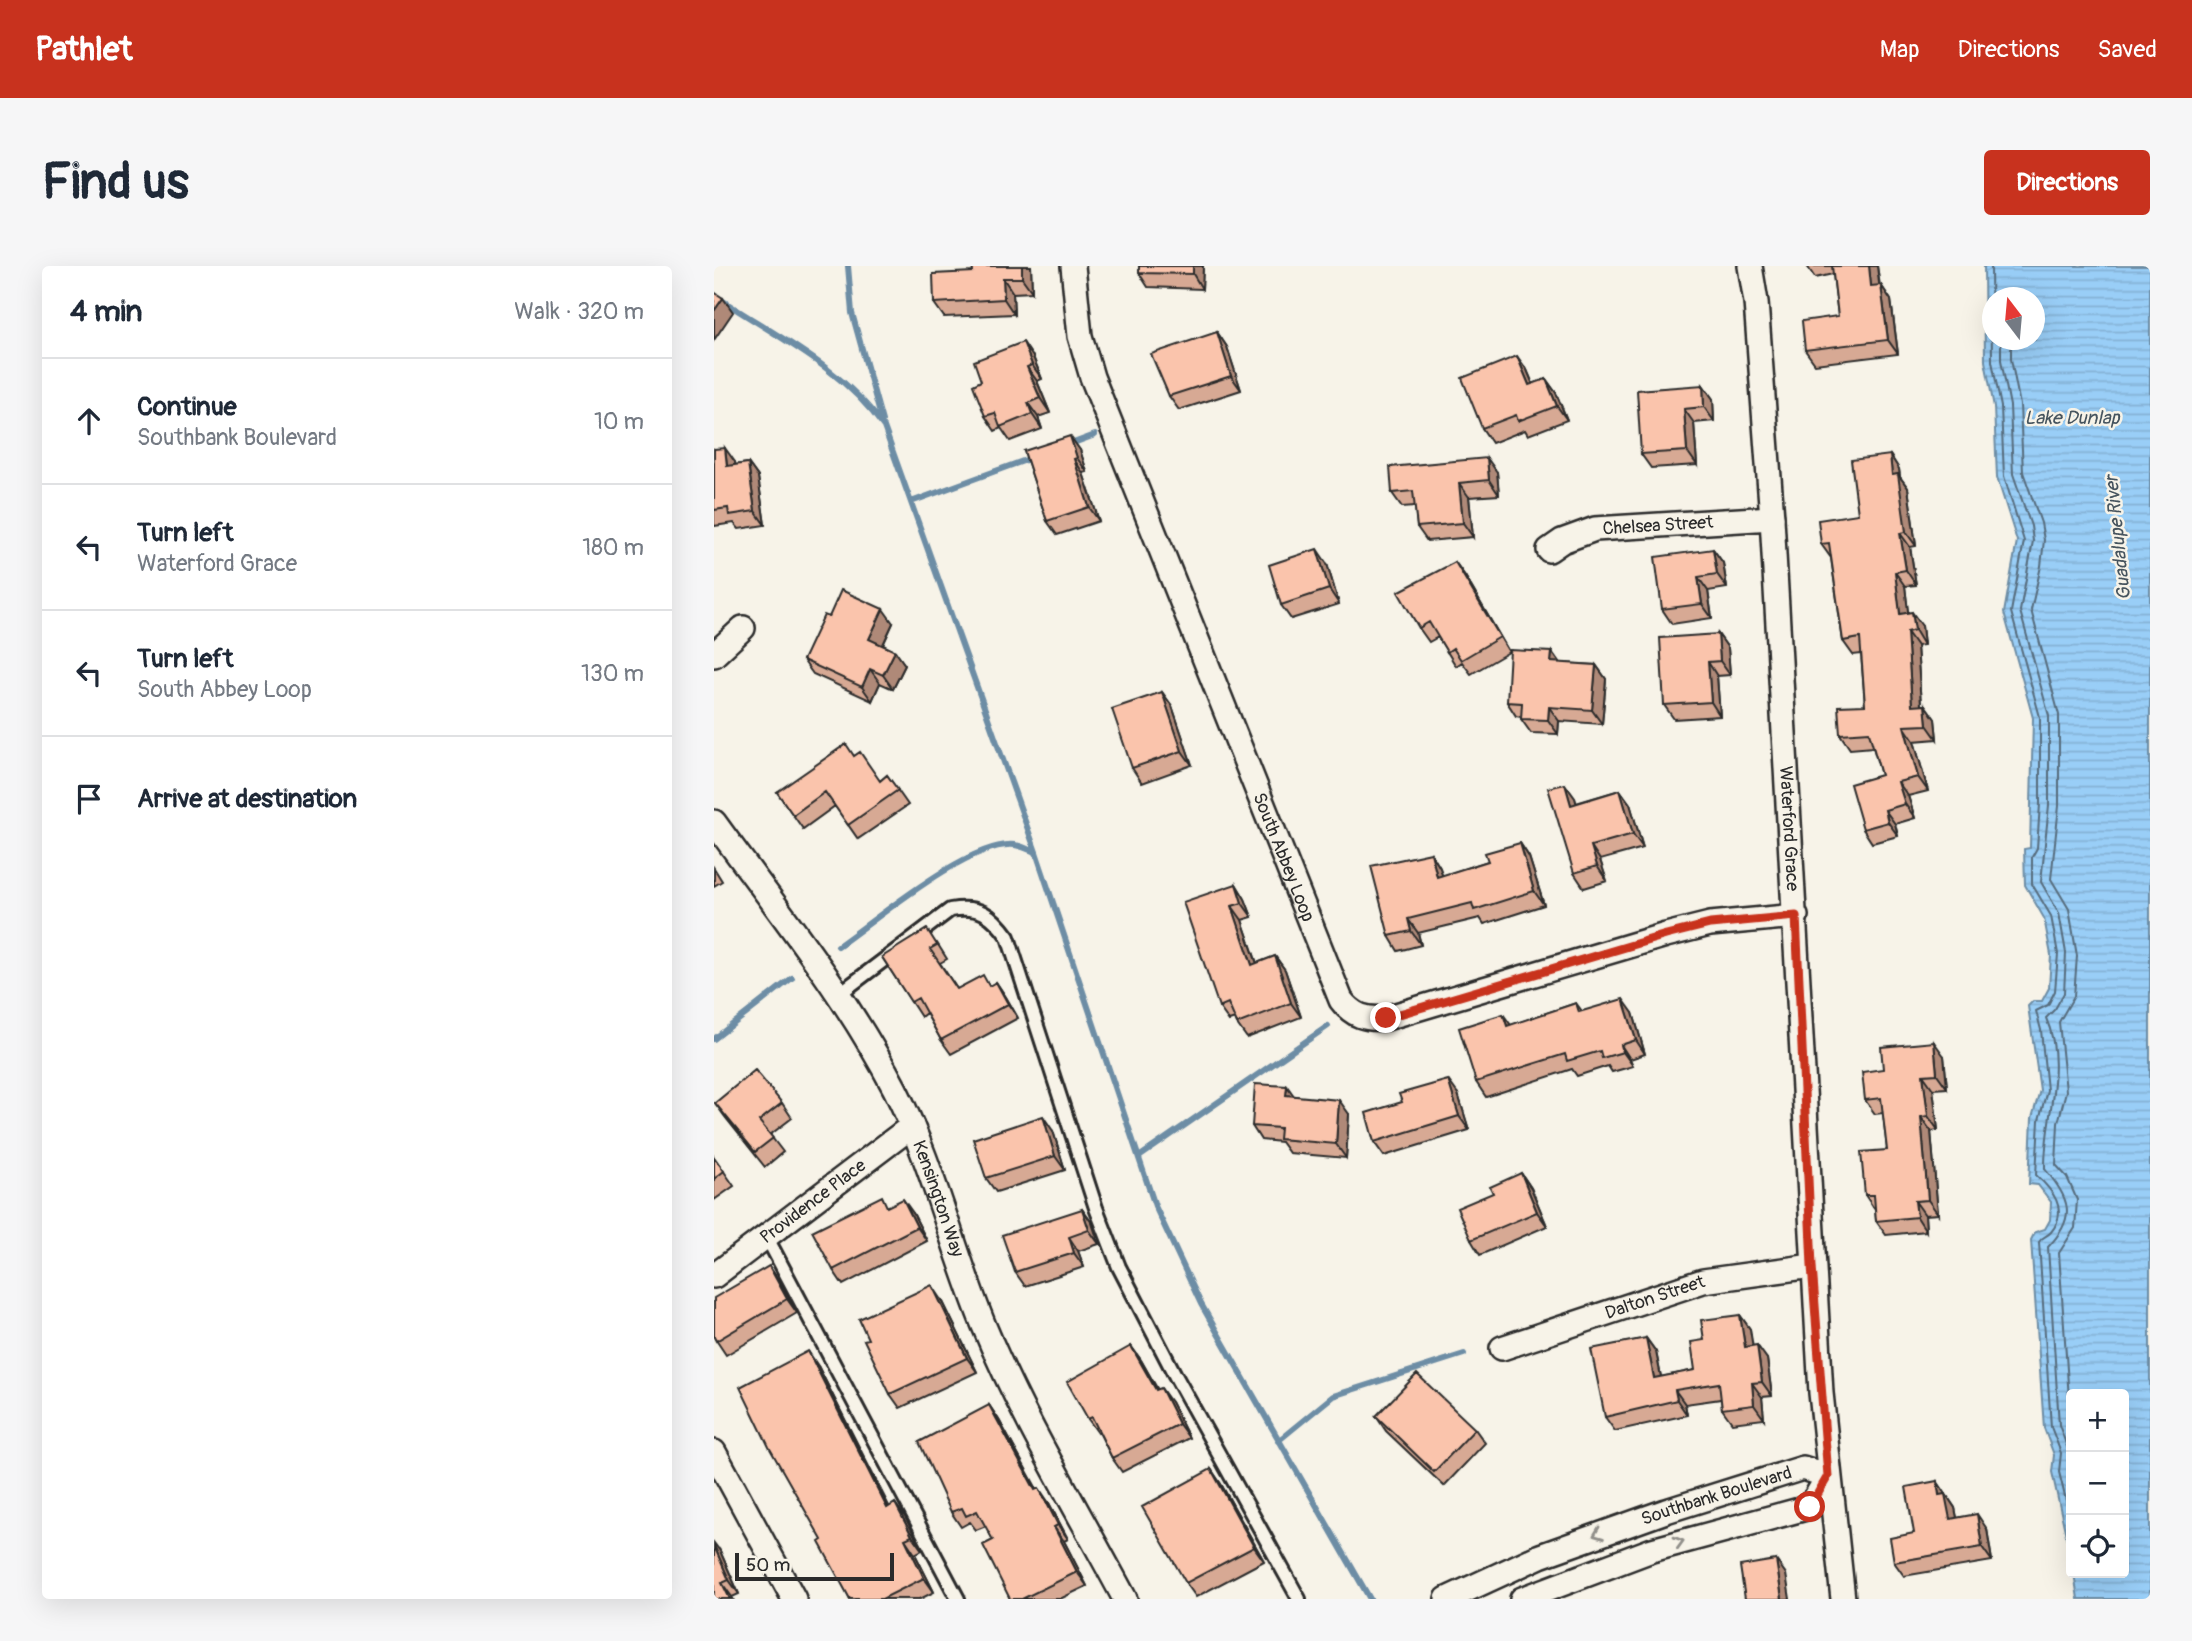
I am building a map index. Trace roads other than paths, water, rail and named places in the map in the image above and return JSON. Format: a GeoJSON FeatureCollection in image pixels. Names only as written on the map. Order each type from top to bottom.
{"type":"FeatureCollection","features":[{"type":"Feature","properties":{"kind":"street","name":"South Abbey Loop"},"geometry":{"type":"LineString","coordinates":[[1073,266],[1080,337],[1092,377],[1341,1000],[1352,1012],[1369,1019],[1386,1018],[1710,924],[1796,916]]}},
{"type":"Feature","properties":{"kind":"street","name":"Waterford Grace"},"geometry":{"type":"LineString","coordinates":[[1750,266],[1756,302],[1772,518],[1796,916],[1812,1266],[1828,1476],[1843,1599]]}},
{"type":"Feature","properties":{"kind":"street","name":"Chelsea Street"},"geometry":{"type":"LineString","coordinates":[[1549,550],[1571,537],[1595,529],[1772,518]]}},
{"type":"Feature","properties":{"kind":"street"},"geometry":{"type":"LineString","coordinates":[[714,655],[743,628]]}},
{"type":"Feature","properties":{"kind":"street","name":"Kensington Way"},"geometry":{"type":"LineString","coordinates":[[714,822],[839,994],[889,1078],[912,1126],[986,1329],[1025,1412],[1125,1599]]}},
{"type":"Feature","properties":{"kind":"street","name":"Providence Place"},"geometry":{"type":"LineString","coordinates":[[714,1276],[912,1126]]}},
{"type":"Feature","properties":{"kind":"street","name":"Dalton Street"},"geometry":{"type":"LineString","coordinates":[[1502,1348],[1703,1281],[1812,1266]]}},
{"type":"Feature","properties":{"kind":"street"},"geometry":{"type":"LineString","coordinates":[[714,1452],[793,1599]]}},
{"type":"Feature","properties":{"kind":"street","name":"Southbank Boulevard"},"geometry":{"type":"LineString","coordinates":[[1447,1599],[1540,1556],[1666,1511],[1803,1468],[1828,1476],[1810,1507],[1653,1550],[1522,1599]]}},
{"type":"Feature","properties":{"kind":"lane"},"geometry":{"type":"LineString","coordinates":[[839,994],[950,910],[965,907],[983,910],[996,921],[1008,937],[1096,1208],[1119,1267],[1163,1353],[1299,1599]]}},
{"type":"Feature","properties":{"kind":"lane"},"geometry":{"type":"LineString","coordinates":[[766,1236],[958,1599]]}},
{"type":"Feature","properties":{"kind":"water","name":"Lake Dunlap"},"geometry":{"type":"Polygon","coordinates":[[[1984,266],[2150,266],[2150,1599],[2078,1599],[2075,1578],[2129,1578],[2129,1389],[2066,1389],[2066,1535],[2052,1472],[2054,1455],[2044,1428],[2031,1240],[2035,1232],[2045,1229],[2050,1220],[2051,1202],[2038,1185],[2029,1184],[2032,1118],[2040,1090],[2028,1006],[2033,1001],[2042,1001],[2049,988],[2051,955],[2044,918],[2025,885],[2024,849],[2030,848],[2033,718],[2004,613],[2017,541],[1997,477],[1994,407],[1985,350],[2045,350],[2045,287],[1984,287],[1984,266]]]}},
{"type":"Feature","properties":{"kind":"waterway"},"geometry":{"type":"LineString","coordinates":[[848,266],[852,313],[882,421]]}},
{"type":"Feature","properties":{"kind":"waterway"},"geometry":{"type":"LineString","coordinates":[[714,295],[827,369],[867,405],[884,427],[1036,852],[1155,1206],[1201,1304],[1370,1599]]}},
{"type":"Feature","properties":{"kind":"waterway"},"geometry":{"type":"LineString","coordinates":[[1068,445],[1095,435]]}},
{"type":"Feature","properties":{"kind":"waterway"},"geometry":{"type":"LineString","coordinates":[[911,502],[1034,457]]}},
{"type":"Feature","properties":{"kind":"waterway"},"geometry":{"type":"LineString","coordinates":[[838,946],[924,884],[974,855],[996,847],[1015,845],[1036,852]]}},
{"type":"Feature","properties":{"kind":"waterway"},"geometry":{"type":"LineString","coordinates":[[714,1039],[792,978]]}},
{"type":"Feature","properties":{"kind":"waterway"},"geometry":{"type":"LineString","coordinates":[[1139,1157],[1328,1026]]}},
{"type":"Feature","properties":{"kind":"waterway"},"geometry":{"type":"LineString","coordinates":[[1278,1441],[1333,1396],[1464,1354]]}},
{"type":"Feature","properties":{"kind":"water label","name":"Guadalupe River"},"geometry":{"type":"Point","coordinates":[2117,538]}}]}
